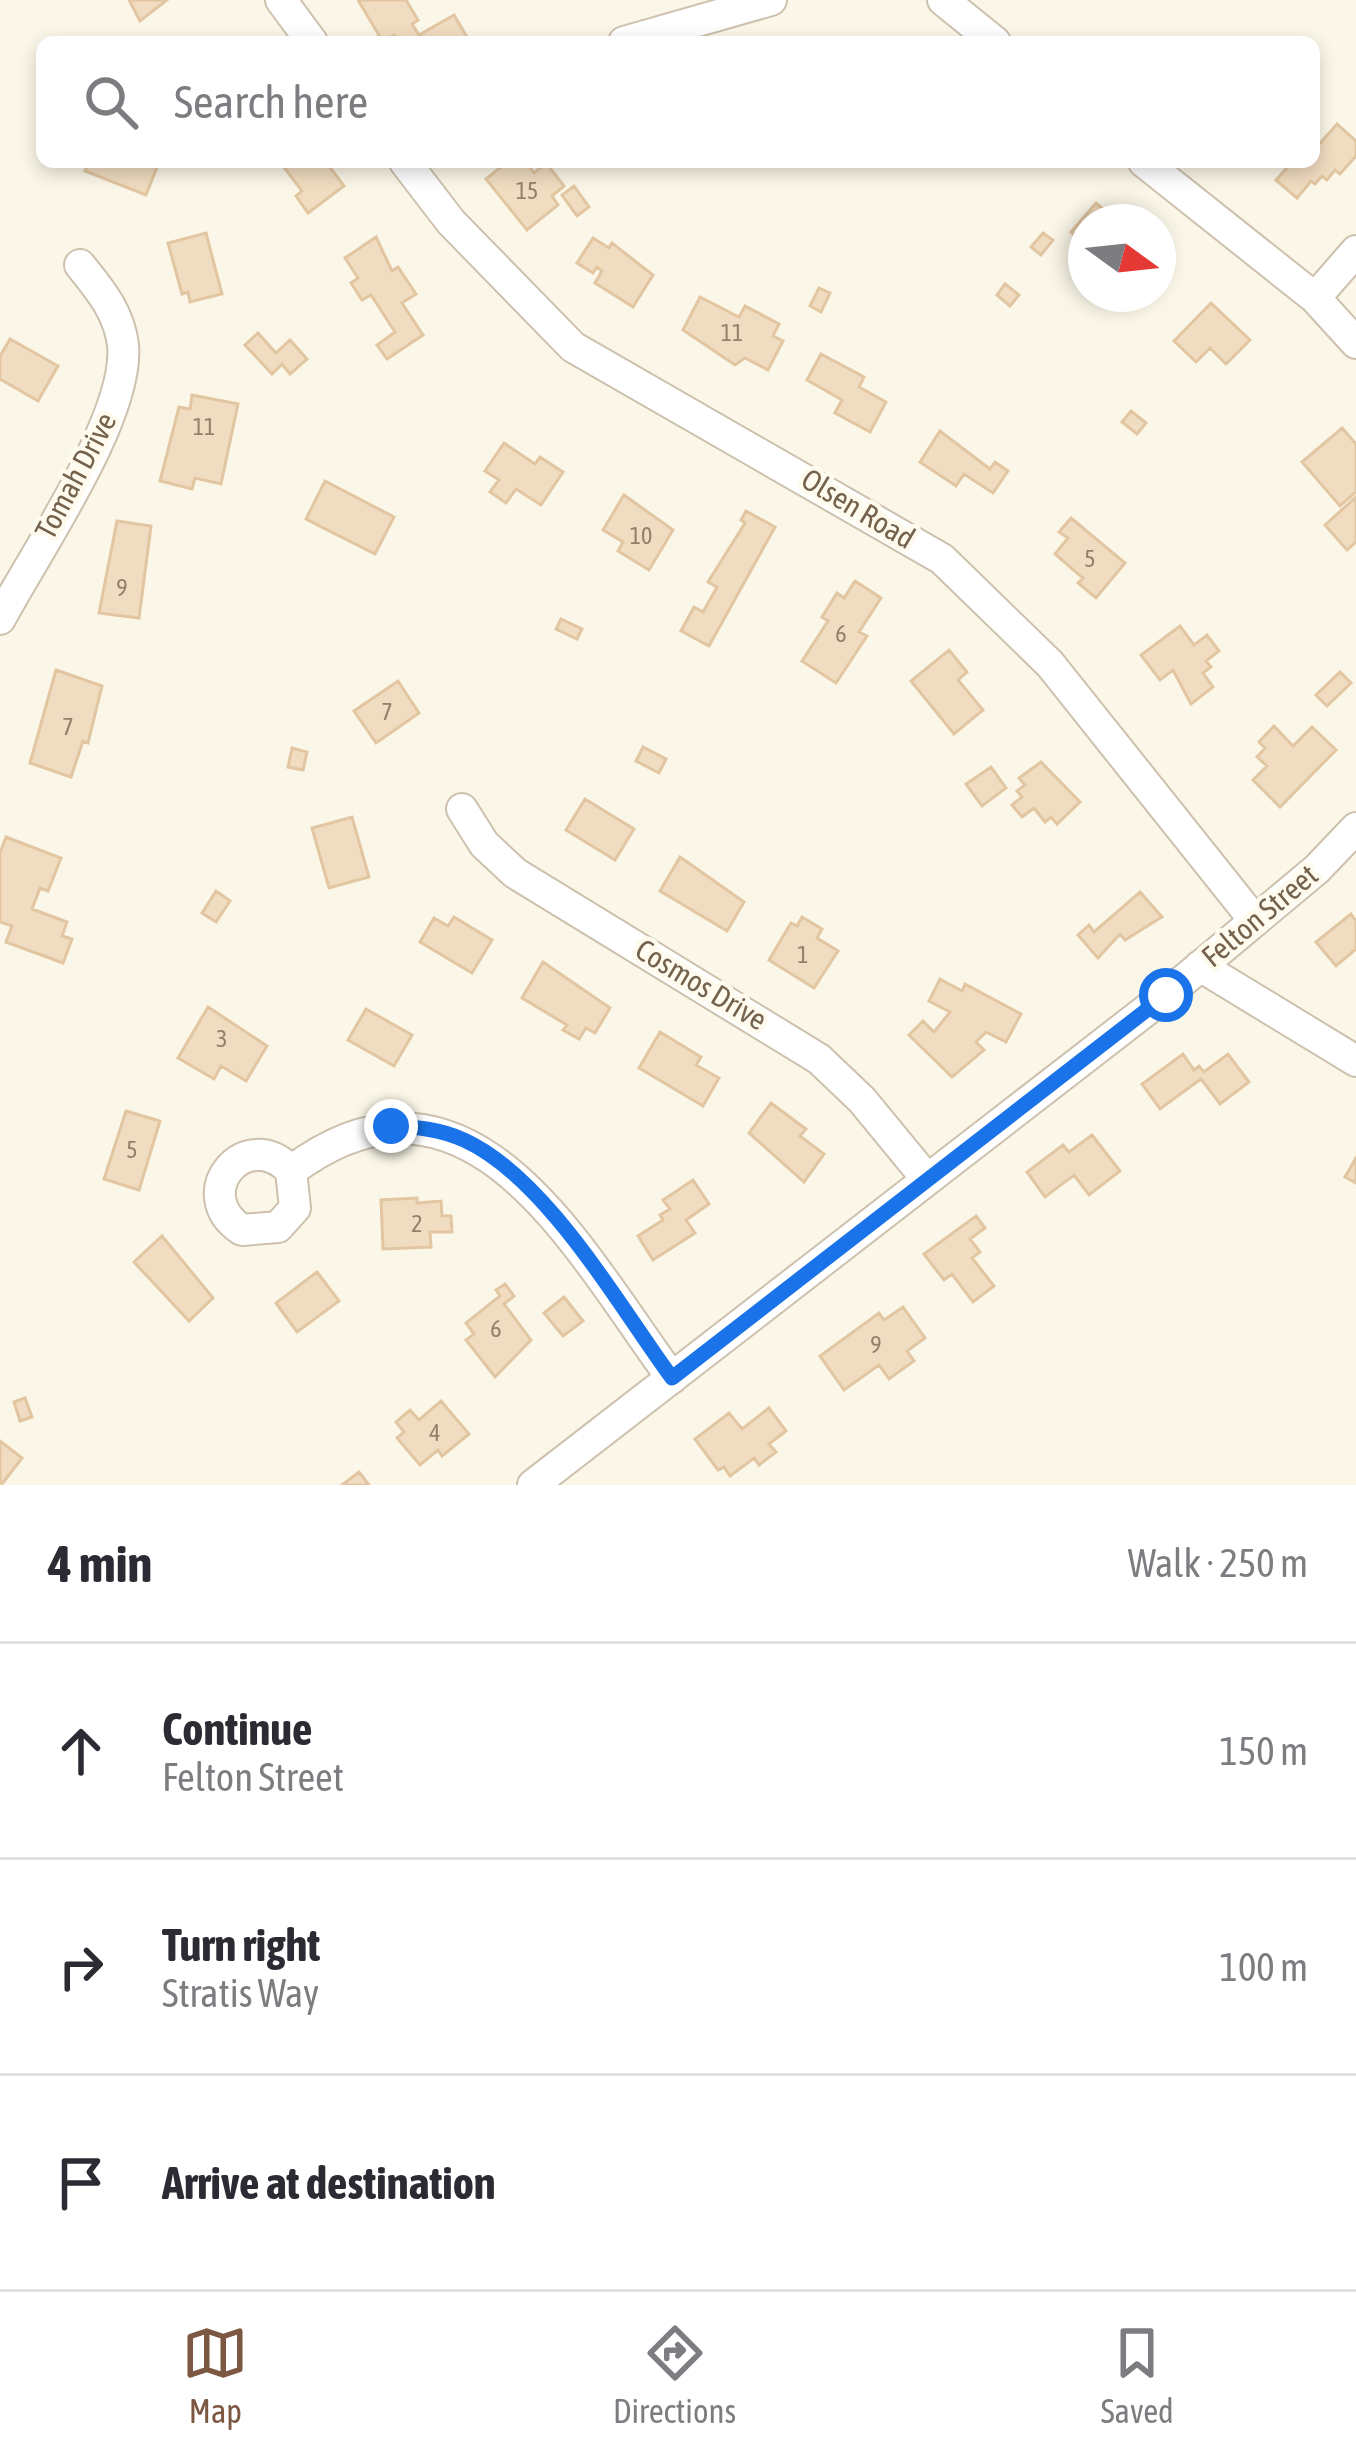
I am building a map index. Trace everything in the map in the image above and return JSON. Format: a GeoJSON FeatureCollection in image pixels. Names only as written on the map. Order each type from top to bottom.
{"type":"FeatureCollection","features":[{"type":"Feature","properties":{"kind":"street"},"geometry":{"type":"LineString","coordinates":[[281,0],[308,36]]}},
{"type":"Feature","properties":{"kind":"street"},"geometry":{"type":"LineString","coordinates":[[646,36],[771,0]]}},
{"type":"Feature","properties":{"kind":"street"},"geometry":{"type":"LineString","coordinates":[[943,0],[988,36]]}},
{"type":"Feature","properties":{"kind":"street","name":"Olsen Road"},"geometry":{"type":"LineString","coordinates":[[409,168],[451,222],[573,347],[942,559],[1050,664],[1255,921]]}},
{"type":"Feature","properties":{"kind":"street"},"geometry":{"type":"LineString","coordinates":[[1152,168],[1315,298],[1356,343]]}},
{"type":"Feature","properties":{"kind":"street"},"geometry":{"type":"LineString","coordinates":[[1315,298],[1356,250]]}},
{"type":"Feature","properties":{"kind":"street","name":"Tomah Drive"},"geometry":{"type":"LineString","coordinates":[[0,619],[98,440],[118,388],[123,347],[118,320],[80,265]]}},
{"type":"Feature","properties":{"kind":"street","name":"Cosmos Drive"},"geometry":{"type":"LineString","coordinates":[[462,809],[484,844],[515,873],[819,1059],[862,1100],[928,1179]]}},
{"type":"Feature","properties":{"kind":"street","name":"Felton Street"},"geometry":{"type":"LineString","coordinates":[[533,1485],[1200,966],[1356,828]]}},
{"type":"Feature","properties":{"kind":"street"},"geometry":{"type":"LineString","coordinates":[[1200,966],[1356,1060]]}},
{"type":"Feature","properties":{"kind":"street"},"geometry":{"type":"LineString","coordinates":[[291,1171],[321,1148],[371,1129],[426,1128],[466,1141],[545,1206],[672,1378]]}},
{"type":"Feature","properties":{"kind":"building"},"geometry":{"type":"Polygon","coordinates":[[[129,0],[167,0],[140,21],[129,0]]]}},
{"type":"Feature","properties":{"kind":"building"},"geometry":{"type":"Polygon","coordinates":[[[358,0],[406,0],[418,20],[412,24],[419,35],[454,15],[466,36],[394,35],[379,36],[358,0]]]}},
{"type":"Feature","properties":{"kind":"building"},"geometry":{"type":"Polygon","coordinates":[[[1337,124],[1356,141],[1356,156],[1340,174],[1335,170],[1327,180],[1322,176],[1315,184],[1311,181],[1297,198],[1276,180],[1287,168],[1320,168],[1320,143],[1337,124]]]}},
{"type":"Feature","properties":{"kind":"building"},"geometry":{"type":"Polygon","coordinates":[[[86,168],[157,168],[146,195],[86,168]]]}},
{"type":"Feature","properties":{"kind":"building"},"geometry":{"type":"Polygon","coordinates":[[[285,168],[330,168],[344,186],[308,213],[296,196],[302,191],[285,168]]]}},
{"type":"Feature","properties":{"kind":"building"},"geometry":{"type":"Polygon","coordinates":[[[500,168],[530,168],[534,173],[550,168],[564,186],[552,196],[558,205],[527,230],[486,179],[500,168]]]}},
{"type":"Feature","properties":{"kind":"building"},"geometry":{"type":"Polygon","coordinates":[[[574,186],[589,207],[577,216],[562,195],[574,186]]]}},
{"type":"Feature","properties":{"kind":"building"},"geometry":{"type":"Polygon","coordinates":[[[206,233],[222,294],[190,302],[188,292],[182,294],[168,243],[206,233]]]}},
{"type":"Feature","properties":{"kind":"building"},"geometry":{"type":"Polygon","coordinates":[[[1043,233],[1053,240],[1041,255],[1031,247],[1043,233]]]}},
{"type":"Feature","properties":{"kind":"building"},"geometry":{"type":"Polygon","coordinates":[[[376,237],[392,271],[398,267],[416,294],[402,303],[423,335],[387,359],[377,345],[395,332],[371,295],[362,300],[351,283],[358,278],[345,258],[376,237]]]}},
{"type":"Feature","properties":{"kind":"building"},"geometry":{"type":"Polygon","coordinates":[[[593,238],[609,248],[612,243],[653,275],[633,307],[595,283],[602,271],[597,267],[593,273],[577,263],[593,238]]]}},
{"type":"Feature","properties":{"kind":"building"},"geometry":{"type":"Polygon","coordinates":[[[1005,284],[1019,295],[1010,306],[997,295],[1005,284]]]}},
{"type":"Feature","properties":{"kind":"building"},"geometry":{"type":"Polygon","coordinates":[[[819,288],[830,293],[821,312],[810,306],[819,288]]]}},
{"type":"Feature","properties":{"kind":"building"},"geometry":{"type":"Polygon","coordinates":[[[700,297],[739,317],[745,306],[779,324],[773,336],[783,341],[768,370],[745,358],[735,365],[683,330],[700,297]]]}},
{"type":"Feature","properties":{"kind":"building"},"geometry":{"type":"Polygon","coordinates":[[[1211,303],[1250,340],[1226,364],[1210,348],[1196,362],[1174,341],[1211,303]]]}},
{"type":"Feature","properties":{"kind":"building"},"geometry":{"type":"Polygon","coordinates":[[[258,333],[276,353],[290,340],[307,359],[290,374],[282,364],[272,374],[245,345],[258,333]]]}},
{"type":"Feature","properties":{"kind":"building"},"geometry":{"type":"Polygon","coordinates":[[[10,339],[58,366],[38,401],[0,379],[0,356],[10,339]]]}},
{"type":"Feature","properties":{"kind":"building"},"geometry":{"type":"Polygon","coordinates":[[[821,354],[864,377],[859,387],[886,402],[870,432],[835,413],[842,400],[807,380],[821,354]]]}},
{"type":"Feature","properties":{"kind":"building"},"geometry":{"type":"Polygon","coordinates":[[[192,395],[238,404],[221,484],[195,478],[192,489],[160,481],[179,407],[190,409],[192,395]]]}},
{"type":"Feature","properties":{"kind":"building"},"geometry":{"type":"Polygon","coordinates":[[[1131,411],[1146,423],[1137,434],[1122,422],[1131,411]]]}},
{"type":"Feature","properties":{"kind":"building"},"geometry":{"type":"Polygon","coordinates":[[[1342,428],[1356,444],[1356,492],[1340,506],[1302,462],[1342,428]]]}},
{"type":"Feature","properties":{"kind":"building"},"geometry":{"type":"Polygon","coordinates":[[[940,431],[990,469],[995,462],[1008,471],[993,493],[964,474],[956,486],[920,462],[940,431]]]}},
{"type":"Feature","properties":{"kind":"building"},"geometry":{"type":"Polygon","coordinates":[[[504,443],[535,464],[540,457],[563,472],[541,505],[516,489],[506,503],[490,492],[499,480],[485,471],[504,443]]]}},
{"type":"Feature","properties":{"kind":"building"},"geometry":{"type":"Polygon","coordinates":[[[325,481],[394,517],[375,554],[306,519],[325,481]]]}},
{"type":"Feature","properties":{"kind":"building"},"geometry":{"type":"Polygon","coordinates":[[[624,495],[673,530],[649,570],[618,551],[623,542],[603,530],[624,495]]]}},
{"type":"Feature","properties":{"kind":"building"},"geometry":{"type":"Polygon","coordinates":[[[1356,497],[1356,542],[1347,550],[1325,525],[1356,497]]]}},
{"type":"Feature","properties":{"kind":"building"},"geometry":{"type":"Polygon","coordinates":[[[746,511],[775,527],[709,646],[681,631],[694,607],[703,612],[717,587],[708,582],[745,523],[741,520],[746,511]]]}},
{"type":"Feature","properties":{"kind":"building"},"geometry":{"type":"Polygon","coordinates":[[[1071,518],[1125,563],[1096,598],[1078,583],[1083,578],[1055,554],[1068,538],[1059,532],[1071,518]]]}},
{"type":"Feature","properties":{"kind":"building"},"geometry":{"type":"Polygon","coordinates":[[[117,521],[151,526],[139,618],[99,613],[117,521]]]}},
{"type":"Feature","properties":{"kind":"building"},"geometry":{"type":"Polygon","coordinates":[[[855,581],[881,598],[859,632],[867,636],[836,683],[802,661],[828,621],[822,617],[837,593],[844,598],[855,581]]]}},
{"type":"Feature","properties":{"kind":"building"},"geometry":{"type":"Polygon","coordinates":[[[561,619],[582,629],[577,639],[556,629],[561,619]]]}},
{"type":"Feature","properties":{"kind":"building"},"geometry":{"type":"Polygon","coordinates":[[[1180,626],[1194,645],[1207,635],[1219,651],[1206,661],[1211,667],[1203,673],[1213,687],[1191,704],[1173,670],[1160,680],[1141,655],[1180,626]]]}},
{"type":"Feature","properties":{"kind":"building"},"geometry":{"type":"Polygon","coordinates":[[[949,650],[967,672],[958,680],[983,710],[954,734],[911,681],[949,650]]]}},
{"type":"Feature","properties":{"kind":"building"},"geometry":{"type":"Polygon","coordinates":[[[56,670],[102,686],[88,743],[83,741],[71,777],[30,763],[56,670]]]}},
{"type":"Feature","properties":{"kind":"building"},"geometry":{"type":"Polygon","coordinates":[[[1340,672],[1351,683],[1327,706],[1316,695],[1340,672]]]}},
{"type":"Feature","properties":{"kind":"building"},"geometry":{"type":"Polygon","coordinates":[[[398,681],[419,713],[376,743],[354,711],[398,681]]]}},
{"type":"Feature","properties":{"kind":"building"},"geometry":{"type":"Polygon","coordinates":[[[1274,726],[1293,746],[1312,727],[1336,750],[1280,807],[1253,780],[1267,766],[1257,757],[1265,748],[1259,742],[1274,726]]]}},
{"type":"Feature","properties":{"kind":"building"},"geometry":{"type":"Polygon","coordinates":[[[643,747],[666,759],[659,773],[636,761],[643,747]]]}},
{"type":"Feature","properties":{"kind":"building"},"geometry":{"type":"Polygon","coordinates":[[[292,748],[307,752],[303,770],[288,767],[292,748]]]}},
{"type":"Feature","properties":{"kind":"building"},"geometry":{"type":"Polygon","coordinates":[[[1041,762],[1080,802],[1057,824],[1051,817],[1045,822],[1034,808],[1022,817],[1012,805],[1022,797],[1017,791],[1025,785],[1019,778],[1041,762]]]}},
{"type":"Feature","properties":{"kind":"building"},"geometry":{"type":"Polygon","coordinates":[[[991,767],[1006,788],[982,806],[966,784],[991,767]]]}},
{"type":"Feature","properties":{"kind":"building"},"geometry":{"type":"Polygon","coordinates":[[[585,799],[634,829],[615,860],[566,830],[585,799]]]}},
{"type":"Feature","properties":{"kind":"building"},"geometry":{"type":"Polygon","coordinates":[[[352,817],[369,877],[329,888],[312,828],[352,817]]]}},
{"type":"Feature","properties":{"kind":"building"},"geometry":{"type":"Polygon","coordinates":[[[6,837],[61,858],[48,891],[40,888],[32,909],[67,922],[62,936],[72,939],[63,963],[6,942],[12,926],[0,922],[0,853],[6,837]]]}},
{"type":"Feature","properties":{"kind":"building"},"geometry":{"type":"Polygon","coordinates":[[[680,857],[744,902],[727,931],[660,891],[680,857]]]}},
{"type":"Feature","properties":{"kind":"building"},"geometry":{"type":"Polygon","coordinates":[[[216,891],[230,901],[216,922],[202,913],[216,891]]]}},
{"type":"Feature","properties":{"kind":"building"},"geometry":{"type":"Polygon","coordinates":[[[1140,892],[1162,917],[1125,940],[1120,934],[1098,958],[1078,935],[1089,925],[1094,932],[1140,892]]]}},
{"type":"Feature","properties":{"kind":"building"},"geometry":{"type":"Polygon","coordinates":[[[1351,914],[1356,921],[1356,949],[1336,966],[1316,942],[1351,914]]]}},
{"type":"Feature","properties":{"kind":"building"},"geometry":{"type":"Polygon","coordinates":[[[454,917],[492,940],[472,973],[420,942],[434,918],[448,926],[454,917]]]}},
{"type":"Feature","properties":{"kind":"building"},"geometry":{"type":"Polygon","coordinates":[[[802,917],[822,929],[817,938],[838,951],[814,988],[769,960],[791,923],[797,926],[802,917]]]}},
{"type":"Feature","properties":{"kind":"building"},"geometry":{"type":"Polygon","coordinates":[[[543,962],[610,1008],[595,1033],[586,1028],[579,1039],[563,1030],[567,1025],[522,998],[543,962]]]}},
{"type":"Feature","properties":{"kind":"building"},"geometry":{"type":"Polygon","coordinates":[[[940,979],[962,991],[965,984],[1021,1014],[1006,1042],[986,1032],[976,1042],[984,1050],[952,1077],[909,1035],[923,1021],[934,1032],[950,1012],[929,1001],[940,979]]]}},
{"type":"Feature","properties":{"kind":"building"},"geometry":{"type":"Polygon","coordinates":[[[208,1007],[267,1046],[246,1081],[221,1066],[214,1079],[178,1058],[208,1007]]]}},
{"type":"Feature","properties":{"kind":"building"},"geometry":{"type":"Polygon","coordinates":[[[366,1009],[412,1035],[394,1066],[348,1040],[366,1009]]]}},
{"type":"Feature","properties":{"kind":"building"},"geometry":{"type":"Polygon","coordinates":[[[660,1032],[701,1057],[696,1065],[719,1078],[703,1106],[639,1068],[660,1032]]]}},
{"type":"Feature","properties":{"kind":"building"},"geometry":{"type":"Polygon","coordinates":[[[1183,1054],[1194,1070],[1199,1066],[1204,1072],[1228,1054],[1249,1082],[1220,1104],[1201,1079],[1160,1109],[1142,1084],[1183,1054]]]}},
{"type":"Feature","properties":{"kind":"building"},"geometry":{"type":"Polygon","coordinates":[[[771,1103],[806,1129],[800,1136],[824,1154],[804,1182],[749,1133],[771,1103]]]}},
{"type":"Feature","properties":{"kind":"building"},"geometry":{"type":"Polygon","coordinates":[[[126,1111],[160,1121],[139,1190],[104,1179],[126,1111]]]}},
{"type":"Feature","properties":{"kind":"building"},"geometry":{"type":"Polygon","coordinates":[[[1092,1135],[1120,1171],[1089,1195],[1074,1175],[1045,1197],[1027,1172],[1063,1145],[1069,1152],[1092,1135]]]}},
{"type":"Feature","properties":{"kind":"building"},"geometry":{"type":"Polygon","coordinates":[[[1356,1158],[1356,1183],[1345,1177],[1356,1158]]]}},
{"type":"Feature","properties":{"kind":"building"},"geometry":{"type":"Polygon","coordinates":[[[693,1180],[709,1204],[686,1220],[695,1233],[653,1260],[638,1236],[663,1220],[660,1215],[670,1209],[663,1200],[693,1180]]]}},
{"type":"Feature","properties":{"kind":"building"},"geometry":{"type":"Polygon","coordinates":[[[417,1198],[417,1203],[441,1201],[442,1216],[451,1216],[452,1232],[430,1232],[431,1247],[383,1249],[381,1200],[417,1198]]]}},
{"type":"Feature","properties":{"kind":"building"},"geometry":{"type":"Polygon","coordinates":[[[976,1216],[985,1228],[970,1239],[980,1252],[972,1258],[994,1286],[973,1302],[952,1274],[944,1280],[924,1254],[976,1216]]]}},
{"type":"Feature","properties":{"kind":"building"},"geometry":{"type":"Polygon","coordinates":[[[162,1236],[213,1298],[189,1321],[134,1262],[162,1236]]]}},
{"type":"Feature","properties":{"kind":"building"},"geometry":{"type":"Polygon","coordinates":[[[317,1272],[339,1301],[297,1332],[276,1303],[317,1272]]]}},
{"type":"Feature","properties":{"kind":"building"},"geometry":{"type":"Polygon","coordinates":[[[505,1284],[514,1296],[504,1304],[531,1340],[495,1377],[466,1340],[474,1334],[466,1323],[500,1296],[496,1290],[505,1284]]]}},
{"type":"Feature","properties":{"kind":"building"},"geometry":{"type":"Polygon","coordinates":[[[564,1297],[583,1321],[563,1336],[544,1313],[564,1297]]]}},
{"type":"Feature","properties":{"kind":"building"},"geometry":{"type":"Polygon","coordinates":[[[903,1307],[925,1338],[907,1351],[914,1361],[889,1379],[879,1365],[844,1390],[820,1356],[879,1313],[884,1320],[903,1307]]]}},
{"type":"Feature","properties":{"kind":"building"},"geometry":{"type":"Polygon","coordinates":[[[25,1398],[32,1417],[20,1421],[14,1402],[25,1398]]]}},
{"type":"Feature","properties":{"kind":"building"},"geometry":{"type":"Polygon","coordinates":[[[441,1401],[469,1434],[442,1456],[438,1450],[420,1465],[397,1438],[404,1432],[396,1422],[410,1410],[419,1420],[441,1401]]]}},
{"type":"Feature","properties":{"kind":"building"},"geometry":{"type":"Polygon","coordinates":[[[769,1408],[786,1431],[769,1444],[776,1452],[759,1465],[754,1458],[730,1476],[724,1467],[718,1470],[695,1439],[729,1413],[742,1429],[769,1408]]]}},
{"type":"Feature","properties":{"kind":"building"},"geometry":{"type":"Polygon","coordinates":[[[0,1441],[22,1458],[2,1484],[0,1482],[0,1441]]]}},
{"type":"Feature","properties":{"kind":"building"},"geometry":{"type":"Polygon","coordinates":[[[359,1472],[369,1485],[342,1485],[359,1472]]]}},
{"type":"Feature","properties":{"kind":"route"},"geometry":{"type":"LineString","coordinates":[[391,1126],[426,1128],[466,1141],[507,1170],[545,1206],[672,1378],[1166,995]]}}]}
